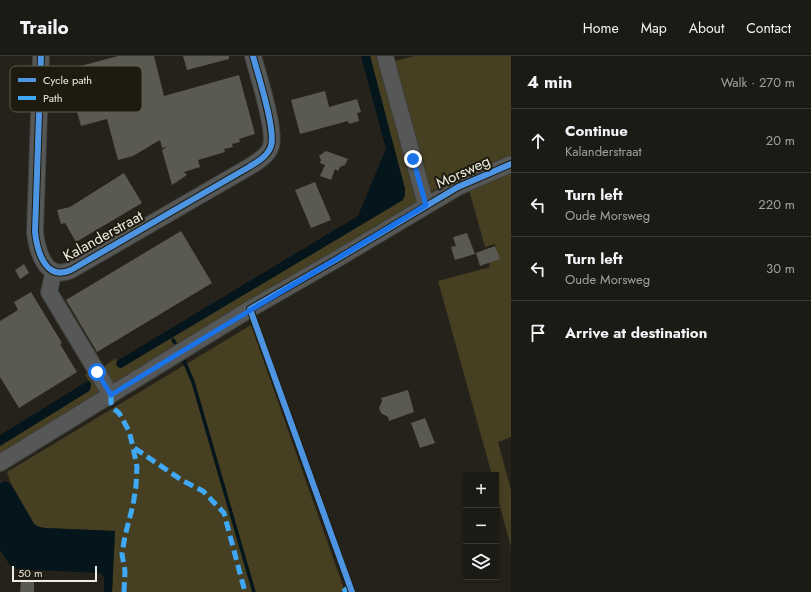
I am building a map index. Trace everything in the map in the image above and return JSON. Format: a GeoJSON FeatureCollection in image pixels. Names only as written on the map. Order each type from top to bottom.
{"type":"FeatureCollection","features":[{"type":"Feature","properties":{"kind":"street","name":"Kalanderstraat"},"geometry":{"type":"LineString","coordinates":[[41,56],[41,66]]}},
{"type":"Feature","properties":{"kind":"street","name":"Kalanderstraat"},"geometry":{"type":"LineString","coordinates":[[39,112],[35,232],[36,241],[40,257],[46,265],[54,271],[62,272],[71,270],[249,167],[267,155],[271,146],[271,125],[253,56]]}},
{"type":"Feature","properties":{"kind":"street"},"geometry":{"type":"LineString","coordinates":[[385,56],[426,205]]}},
{"type":"Feature","properties":{"kind":"street","name":"Morsweg"},"geometry":{"type":"LineString","coordinates":[[0,463],[250,309],[337,259],[426,205],[458,187],[511,164]]}},
{"type":"Feature","properties":{"kind":"street","name":"Kalanderstraat"},"geometry":{"type":"LineString","coordinates":[[54,271],[49,292],[111,395]]}},
{"type":"Feature","properties":{"kind":"shaded area"},"geometry":{"type":"Polygon","coordinates":[[[361,56],[370,56],[405,189],[403,200],[121,368],[118,367],[116,364],[117,361],[358,216],[386,149],[361,56]]]}},
{"type":"Feature","properties":{"kind":"shaded area"},"geometry":{"type":"Polygon","coordinates":[[[370,56],[382,56],[418,200],[415,207],[114,388],[99,370],[116,358],[118,367],[121,368],[354,229],[405,189],[370,56]]]}},
{"type":"Feature","properties":{"kind":"shaded area"},"geometry":{"type":"Polygon","coordinates":[[[414,56],[511,56],[511,157],[432,191],[426,186],[392,62],[414,56]]]}},
{"type":"Feature","properties":{"kind":"shaded area"},"geometry":{"type":"Polygon","coordinates":[[[511,172],[511,437],[498,442],[511,490],[511,547],[499,503],[499,472],[491,472],[438,281],[490,267],[489,262],[499,259],[495,244],[485,247],[469,190],[511,172]]]}},
{"type":"Feature","properties":{"kind":"shaded area"},"geometry":{"type":"Polygon","coordinates":[[[251,325],[344,589],[341,592],[112,592],[115,531],[39,527],[34,524],[11,484],[7,472],[251,325]]]}},
{"type":"Feature","properties":{"kind":"shaded area"},"geometry":{"type":"Polygon","coordinates":[[[91,369],[104,390],[0,457],[0,446],[89,391],[90,383],[85,374],[91,369]]]}},
{"type":"Feature","properties":{"kind":"shaded area"},"geometry":{"type":"Polygon","coordinates":[[[88,381],[91,383],[89,391],[0,446],[0,435],[88,381]]]}},
{"type":"Feature","properties":{"kind":"shaded area"},"geometry":{"type":"Polygon","coordinates":[[[5,481],[11,484],[34,524],[39,527],[115,531],[112,592],[104,592],[104,577],[100,573],[17,569],[10,565],[0,550],[0,484],[5,481]]]}},
{"type":"Feature","properties":{"kind":"building"},"geometry":{"type":"Polygon","coordinates":[[[118,56],[154,56],[164,96],[239,75],[255,134],[239,139],[240,142],[232,144],[233,147],[224,149],[225,152],[198,160],[200,167],[184,172],[187,175],[172,185],[162,150],[167,147],[162,148],[160,140],[133,156],[118,160],[107,119],[81,126],[77,112],[142,112],[142,66],[80,66],[118,56]]]}},
{"type":"Feature","properties":{"kind":"building"},"geometry":{"type":"Polygon","coordinates":[[[183,56],[229,56],[229,59],[187,70],[183,56]]]}},
{"type":"Feature","properties":{"kind":"building"},"geometry":{"type":"Polygon","coordinates":[[[325,91],[329,107],[357,99],[361,112],[357,113],[359,121],[349,124],[348,121],[300,134],[291,100],[325,91]]]}},
{"type":"Feature","properties":{"kind":"building"},"geometry":{"type":"Polygon","coordinates":[[[326,151],[348,159],[345,165],[340,167],[338,171],[335,169],[331,180],[320,176],[325,165],[320,163],[321,160],[319,156],[326,151]]]}},
{"type":"Feature","properties":{"kind":"building"},"geometry":{"type":"Polygon","coordinates":[[[124,173],[142,203],[76,242],[65,223],[61,224],[57,210],[70,207],[124,173]]]}},
{"type":"Feature","properties":{"kind":"building"},"geometry":{"type":"Polygon","coordinates":[[[315,182],[331,220],[311,228],[295,190],[315,182]]]}},
{"type":"Feature","properties":{"kind":"building"},"geometry":{"type":"Polygon","coordinates":[[[181,231],[212,283],[97,352],[66,300],[181,231]]]}},
{"type":"Feature","properties":{"kind":"building"},"geometry":{"type":"Polygon","coordinates":[[[467,233],[475,254],[455,260],[451,247],[456,246],[453,237],[467,233]]]}},
{"type":"Feature","properties":{"kind":"building"},"geometry":{"type":"Polygon","coordinates":[[[495,246],[500,259],[480,266],[476,253],[495,246]]]}},
{"type":"Feature","properties":{"kind":"building"},"geometry":{"type":"Polygon","coordinates":[[[24,264],[29,273],[20,279],[15,270],[24,264]]]}},
{"type":"Feature","properties":{"kind":"building"},"geometry":{"type":"Polygon","coordinates":[[[31,292],[62,343],[60,344],[77,372],[19,408],[0,377],[0,321],[18,310],[14,302],[31,292]]]}},
{"type":"Feature","properties":{"kind":"building"},"geometry":{"type":"Polygon","coordinates":[[[408,390],[414,412],[389,421],[388,417],[381,413],[379,408],[382,401],[381,398],[408,390]]]}},
{"type":"Feature","properties":{"kind":"building"},"geometry":{"type":"Polygon","coordinates":[[[425,418],[435,443],[420,448],[411,423],[425,418]]]}},
{"type":"Feature","properties":{"kind":"building"},"geometry":{"type":"Polygon","coordinates":[[[21,581],[34,582],[34,592],[20,592],[21,581]]]}},
{"type":"Feature","properties":{"kind":"waterway"},"geometry":{"type":"LineString","coordinates":[[184,361],[193,382],[254,592]]}},
{"type":"Feature","properties":{"kind":"marked path"},"geometry":{"type":"LineString","coordinates":[[111,395],[111,403],[114,409],[119,413],[129,431],[133,447],[183,481],[203,491],[224,513],[245,592]]}},
{"type":"Feature","properties":{"kind":"marked path"},"geometry":{"type":"LineString","coordinates":[[124,592],[125,571],[122,554],[136,486],[137,467],[133,447]]}},
{"type":"Feature","properties":{"kind":"marked path"},"geometry":{"type":"LineString","coordinates":[[343,592],[349,587]]}},
{"type":"Feature","properties":{"kind":"cycle path"},"geometry":{"type":"LineString","coordinates":[[41,56],[41,66]]}},
{"type":"Feature","properties":{"kind":"cycle path"},"geometry":{"type":"LineString","coordinates":[[39,112],[35,232],[40,255],[44,262],[55,272],[62,273],[71,270],[249,167],[270,150],[272,138],[269,116],[253,56]]}},
{"type":"Feature","properties":{"kind":"cycle path"},"geometry":{"type":"LineString","coordinates":[[352,592],[250,309],[458,187],[511,164]]}},
{"type":"Feature","properties":{"kind":"route"},"geometry":{"type":"LineString","coordinates":[[97,372],[111,395],[250,309],[337,259],[426,205],[413,159]]}}]}
